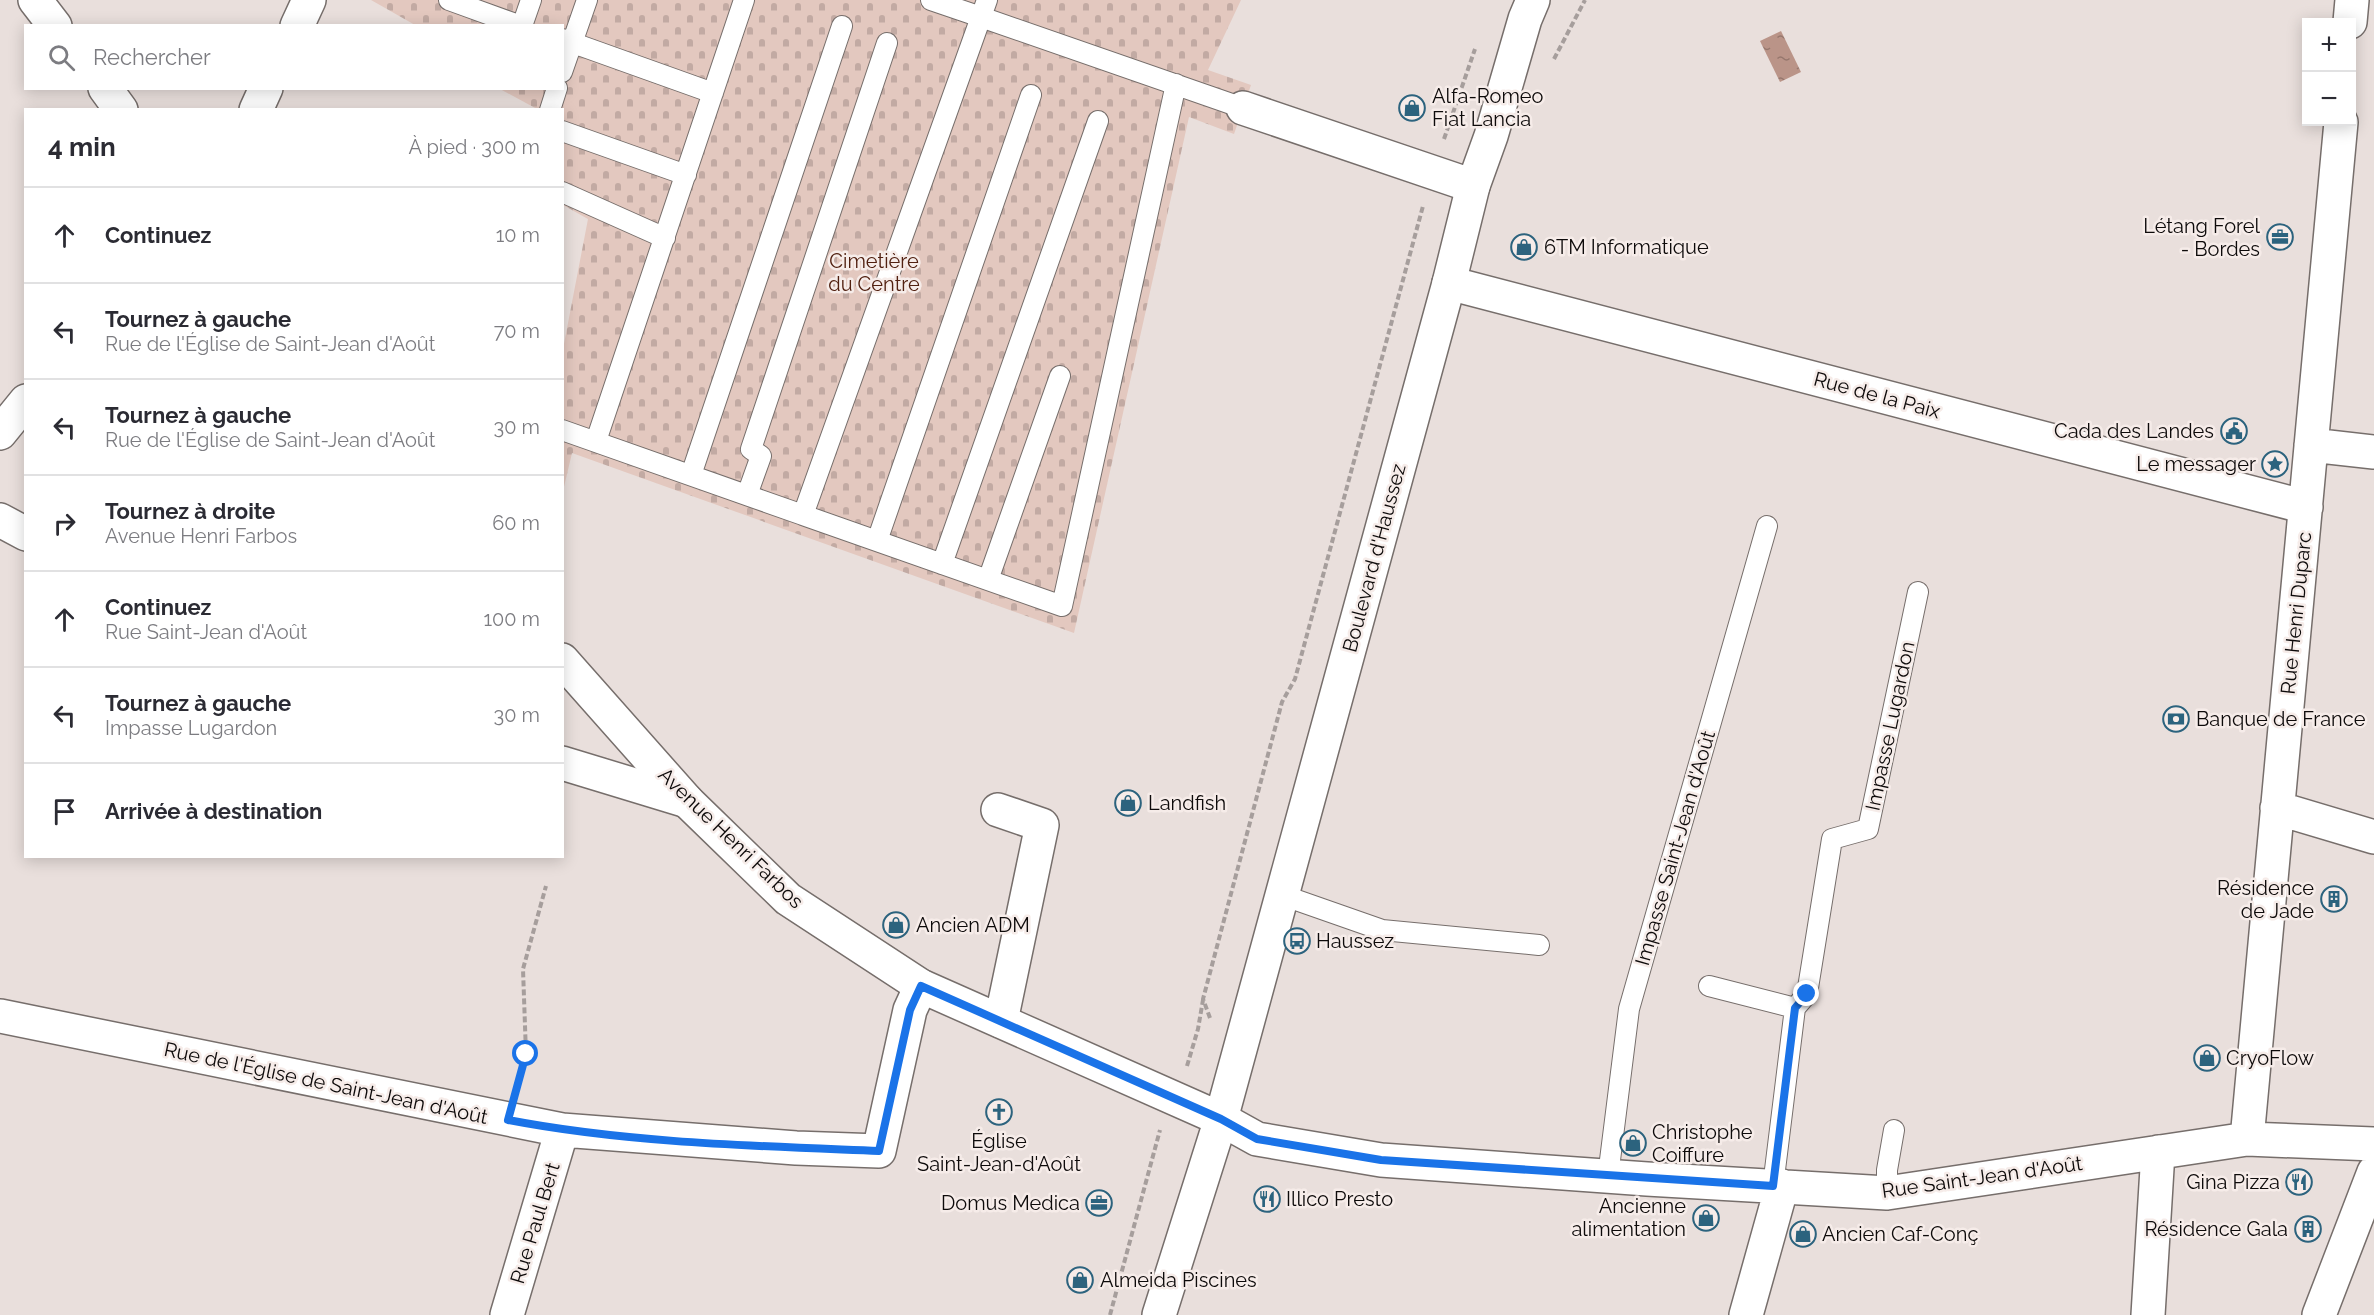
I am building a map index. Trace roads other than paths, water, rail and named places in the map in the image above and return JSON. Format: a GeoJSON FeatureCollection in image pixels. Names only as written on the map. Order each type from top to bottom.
{"type":"FeatureCollection","features":[{"type":"Feature","properties":{"kind":"street"},"geometry":{"type":"LineString","coordinates":[[35,0],[53,24]]}},
{"type":"Feature","properties":{"kind":"street"},"geometry":{"type":"LineString","coordinates":[[298,24],[309,0]]}},
{"type":"Feature","properties":{"kind":"street","name":"Boulevard d'Haussez"},"geometry":{"type":"LineString","coordinates":[[1159,1315],[1221,1119],[1449,283],[1473,186],[1533,0]]}},
{"type":"Feature","properties":{"kind":"street"},"geometry":{"type":"LineString","coordinates":[[2350,18],[2352,0]]}},
{"type":"Feature","properties":{"kind":"street"},"geometry":{"type":"LineString","coordinates":[[107,90],[120,108]]}},
{"type":"Feature","properties":{"kind":"street"},"geometry":{"type":"LineString","coordinates":[[257,108],[265,90]]}},
{"type":"Feature","properties":{"kind":"street"},"geometry":{"type":"LineString","coordinates":[[1243,108],[1473,186]]}},
{"type":"Feature","properties":{"kind":"street","name":"Rue Henri Duparc"},"geometry":{"type":"LineString","coordinates":[[2247,1139],[2341,126]]}},
{"type":"Feature","properties":{"kind":"street","name":"Rue de la Paix"},"geometry":{"type":"LineString","coordinates":[[1449,283],[2306,507]]}},
{"type":"Feature","properties":{"kind":"street"},"geometry":{"type":"LineString","coordinates":[[0,433],[24,403]]}},
{"type":"Feature","properties":{"kind":"street"},"geometry":{"type":"LineString","coordinates":[[2311,445],[2374,452]]}},
{"type":"Feature","properties":{"kind":"street"},"geometry":{"type":"LineString","coordinates":[[0,520],[24,533]]}},
{"type":"Feature","properties":{"kind":"street","name":"Avenue Henri Farbos"},"geometry":{"type":"LineString","coordinates":[[564,662],[687,801],[788,899],[921,986],[1221,1119]]}},
{"type":"Feature","properties":{"kind":"street"},"geometry":{"type":"LineString","coordinates":[[564,764],[687,801]]}},
{"type":"Feature","properties":{"kind":"street"},"geometry":{"type":"LineString","coordinates":[[2277,808],[2374,837]]}},
{"type":"Feature","properties":{"kind":"street"},"geometry":{"type":"LineString","coordinates":[[998,810],[1042,825],[1001,1021]]}},
{"type":"Feature","properties":{"kind":"street","name":"Rue de l'Église de Saint-Jean d'Août"},"geometry":{"type":"LineString","coordinates":[[0,1016],[562,1130],[796,1148],[879,1151],[910,1010],[921,986]]}},
{"type":"Feature","properties":{"kind":"street","name":"Rue Saint-Jean d'Août"},"geometry":{"type":"LineString","coordinates":[[1221,1119],[1257,1139],[1381,1160],[1887,1194],[2247,1139],[2374,1143]]}},
{"type":"Feature","properties":{"kind":"street","name":"Rue Paul Bert"},"geometry":{"type":"LineString","coordinates":[[507,1315],[562,1130]]}},
{"type":"Feature","properties":{"kind":"street"},"geometry":{"type":"LineString","coordinates":[[2148,1315],[2158,1152]]}},
{"type":"Feature","properties":{"kind":"street"},"geometry":{"type":"LineString","coordinates":[[2319,1315],[2374,1172]]}},
{"type":"Feature","properties":{"kind":"street"},"geometry":{"type":"LineString","coordinates":[[1746,1315],[1777,1186]]}},
{"type":"Feature","properties":{"kind":"lane"},"geometry":{"type":"LineString","coordinates":[[449,0],[471,11],[515,24]]}},
{"type":"Feature","properties":{"kind":"lane"},"geometry":{"type":"LineString","coordinates":[[523,24],[531,0]]}},
{"type":"Feature","properties":{"kind":"lane"},"geometry":{"type":"LineString","coordinates":[[564,62],[568,41],[587,0]]}},
{"type":"Feature","properties":{"kind":"lane"},"geometry":{"type":"LineString","coordinates":[[597,441],[744,0]]}},
{"type":"Feature","properties":{"kind":"lane"},"geometry":{"type":"LineString","coordinates":[[931,0],[984,8],[1243,108]]}},
{"type":"Feature","properties":{"kind":"lane"},"geometry":{"type":"LineString","coordinates":[[803,515],[984,8]]}},
{"type":"Feature","properties":{"kind":"lane"},"geometry":{"type":"LineString","coordinates":[[691,475],[842,26]]}},
{"type":"Feature","properties":{"kind":"lane"},"geometry":{"type":"LineString","coordinates":[[568,41],[713,93]]}},
{"type":"Feature","properties":{"kind":"lane"},"geometry":{"type":"LineString","coordinates":[[747,495],[761,456],[751,449],[888,43]]}},
{"type":"Feature","properties":{"kind":"lane"},"geometry":{"type":"LineString","coordinates":[[564,431],[1062,606],[1176,84]]}},
{"type":"Feature","properties":{"kind":"lane"},"geometry":{"type":"LineString","coordinates":[[551,108],[556,90]]}},
{"type":"Feature","properties":{"kind":"lane"},"geometry":{"type":"LineString","coordinates":[[877,541],[1031,95]]}},
{"type":"Feature","properties":{"kind":"lane"},"geometry":{"type":"LineString","coordinates":[[942,564],[1098,121]]}},
{"type":"Feature","properties":{"kind":"lane"},"geometry":{"type":"LineString","coordinates":[[564,132],[686,175]]}},
{"type":"Feature","properties":{"kind":"lane"},"geometry":{"type":"LineString","coordinates":[[564,193],[665,238]]}},
{"type":"Feature","properties":{"kind":"lane"},"geometry":{"type":"LineString","coordinates":[[988,580],[1060,376]]}},
{"type":"Feature","properties":{"kind":"lane","name":"Impasse Saint-Jean d'Août"},"geometry":{"type":"LineString","coordinates":[[1608,1176],[1629,1010],[1767,526]]}},
{"type":"Feature","properties":{"kind":"lane","name":"Impasse Lugardon"},"geometry":{"type":"LineString","coordinates":[[1777,1186],[1795,1008],[1807,994],[1832,839],[1868,829],[1918,592]]}},
{"type":"Feature","properties":{"kind":"lane"},"geometry":{"type":"LineString","coordinates":[[1282,896],[1382,930],[1539,945]]}},
{"type":"Feature","properties":{"kind":"lane"},"geometry":{"type":"LineString","coordinates":[[1709,986],[1795,1008]]}},
{"type":"Feature","properties":{"kind":"lane"},"geometry":{"type":"LineString","coordinates":[[1887,1194],[1887,1170],[1894,1130]]}},
{"type":"Feature","properties":{"kind":"water"},"geometry":{"type":"Polygon","coordinates":[[[1781,31],[1801,72],[1780,82],[1760,41],[1781,31]]]}},
{"type":"Feature","properties":{"kind":"place","name":"Alfa-Romeo Fiat Lancia"},"geometry":{"type":"Point","coordinates":[1412,108]}},
{"type":"Feature","properties":{"kind":"place","name":"Létang Forel - Bordes"},"geometry":{"type":"Point","coordinates":[2280,237]}},
{"type":"Feature","properties":{"kind":"place","name":"6TM Informatique"},"geometry":{"type":"Point","coordinates":[1524,247]}},
{"type":"Feature","properties":{"kind":"place","name":"Cada des Landes"},"geometry":{"type":"Point","coordinates":[2234,431]}},
{"type":"Feature","properties":{"kind":"place","name":"Le messager"},"geometry":{"type":"Point","coordinates":[2275,464]}},
{"type":"Feature","properties":{"kind":"place","name":"Banque de France"},"geometry":{"type":"Point","coordinates":[2176,719]}},
{"type":"Feature","properties":{"kind":"place","name":"Landfish"},"geometry":{"type":"Point","coordinates":[1128,803]}},
{"type":"Feature","properties":{"kind":"place","name":"Résidence de Jade"},"geometry":{"type":"Point","coordinates":[2334,899]}},
{"type":"Feature","properties":{"kind":"place","name":"Ancien ADM"},"geometry":{"type":"Point","coordinates":[896,925]}},
{"type":"Feature","properties":{"kind":"place","name":"Haussez"},"geometry":{"type":"Point","coordinates":[1297,941]}},
{"type":"Feature","properties":{"kind":"place","name":"CryoFlow"},"geometry":{"type":"Point","coordinates":[2207,1058]}},
{"type":"Feature","properties":{"kind":"place","name":"Église Saint-Jean-d'Août"},"geometry":{"type":"Point","coordinates":[999,1112]}},
{"type":"Feature","properties":{"kind":"place","name":"Christophe Coiffure"},"geometry":{"type":"Point","coordinates":[1633,1143]}},
{"type":"Feature","properties":{"kind":"place","name":"Gina Pizza"},"geometry":{"type":"Point","coordinates":[2299,1182]}},
{"type":"Feature","properties":{"kind":"place","name":"Illico Presto"},"geometry":{"type":"Point","coordinates":[1267,1199]}},
{"type":"Feature","properties":{"kind":"place","name":"Domus Medica"},"geometry":{"type":"Point","coordinates":[1099,1203]}},
{"type":"Feature","properties":{"kind":"place","name":"Ancienne alimentation"},"geometry":{"type":"Point","coordinates":[1706,1218]}},
{"type":"Feature","properties":{"kind":"place","name":"Résidence Gala"},"geometry":{"type":"Point","coordinates":[2308,1229]}},
{"type":"Feature","properties":{"kind":"place","name":"Ancien Caf-Conç"},"geometry":{"type":"Point","coordinates":[1803,1234]}},
{"type":"Feature","properties":{"kind":"place","name":"Almeida Piscines"},"geometry":{"type":"Point","coordinates":[1080,1280]}},
{"type":"Feature","properties":{"kind":"park label","name":"Cimetière du Centre"},"geometry":{"type":"Point","coordinates":[874,272]}}]}
